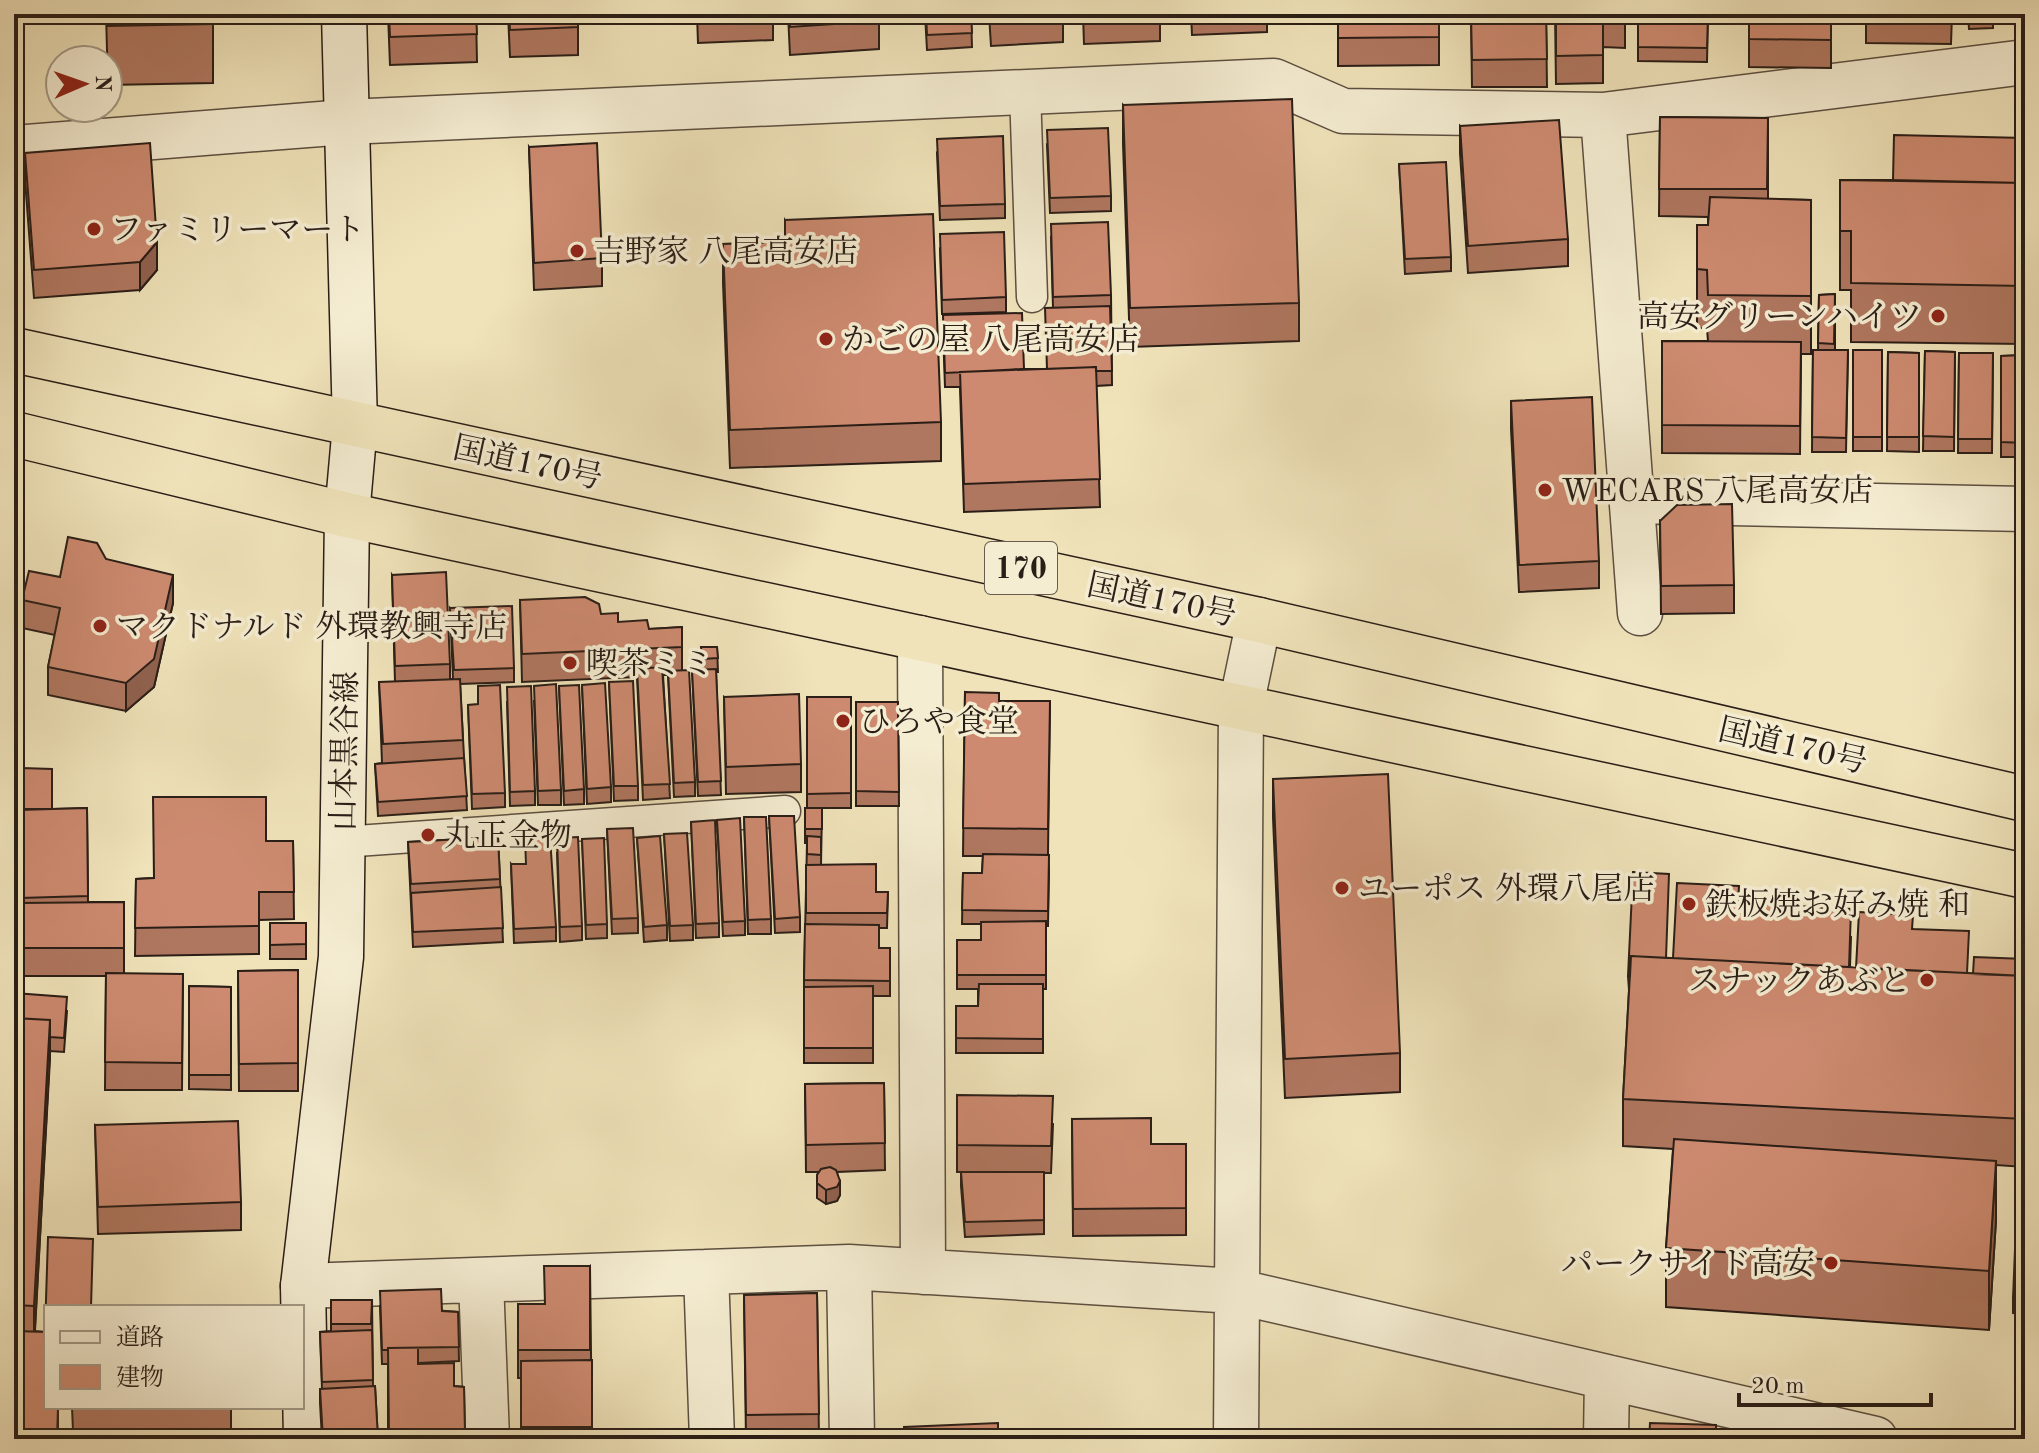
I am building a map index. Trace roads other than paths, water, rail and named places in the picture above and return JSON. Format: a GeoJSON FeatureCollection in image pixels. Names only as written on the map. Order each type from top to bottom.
{"type":"FeatureCollection","features":[{"type":"Feature","properties":{"kind":"highway","name":"国道170号"},"geometry":{"type":"LineString","coordinates":[[14,350],[1259,620],[2025,799]]}},
{"type":"Feature","properties":{"kind":"highway"},"geometry":{"type":"LineString","coordinates":[[14,434],[347,515],[2025,876]]}},
{"type":"Feature","properties":{"kind":"street","name":"山本黒谷線"},"geometry":{"type":"LineString","coordinates":[[303,1305],[303,1286],[341,957],[347,515],[355,425],[344,14]]}},
{"type":"Feature","properties":{"kind":"street"},"geometry":{"type":"LineString","coordinates":[[14,148],[346,122],[1274,81],[1343,111],[1603,115],[2025,62]]}},
{"type":"Feature","properties":{"kind":"street"},"geometry":{"type":"LineString","coordinates":[[1603,115],[1640,613]]}},
{"type":"Feature","properties":{"kind":"street"},"geometry":{"type":"LineString","coordinates":[[1632,501],[2025,509]]}},
{"type":"Feature","properties":{"kind":"street"},"geometry":{"type":"LineString","coordinates":[[1236,1439],[1241,706],[1259,620]]}},
{"type":"Feature","properties":{"kind":"street"},"geometry":{"type":"LineString","coordinates":[[920,638],[923,1272]]}},
{"type":"Feature","properties":{"kind":"street"},"geometry":{"type":"LineString","coordinates":[[849,1267],[852,1439]]}},
{"type":"Feature","properties":{"kind":"street"},"geometry":{"type":"LineString","coordinates":[[303,1286],[849,1267],[1235,1291],[1875,1439]]}},
{"type":"Feature","properties":{"kind":"street"},"geometry":{"type":"LineString","coordinates":[[706,1272],[712,1439]]}},
{"type":"Feature","properties":{"kind":"street"},"geometry":{"type":"LineString","coordinates":[[481,1280],[487,1439]]}},
{"type":"Feature","properties":{"kind":"street","name":"山本黒谷線"},"geometry":{"type":"LineString","coordinates":[[304,1337],[306,1439]]}},
{"type":"Feature","properties":{"kind":"street"},"geometry":{"type":"LineString","coordinates":[[1606,1439],[1607,1377]]}},
{"type":"Feature","properties":{"kind":"lane"},"geometry":{"type":"LineString","coordinates":[[1025,91],[1032,297]]}},
{"type":"Feature","properties":{"kind":"lane"},"geometry":{"type":"LineString","coordinates":[[342,842],[785,811]]}},
{"type":"Feature","properties":{"kind":"place","name":"ファミリーマート"},"geometry":{"type":"Point","coordinates":[94,229]}},
{"type":"Feature","properties":{"kind":"place","name":"吉野家 八尾高安店"},"geometry":{"type":"Point","coordinates":[577,251]}},
{"type":"Feature","properties":{"kind":"place","name":"高安グリーンハイツ"},"geometry":{"type":"Point","coordinates":[1938,316]}},
{"type":"Feature","properties":{"kind":"place","name":"かごの屋 八尾高安店"},"geometry":{"type":"Point","coordinates":[826,339]}},
{"type":"Feature","properties":{"kind":"place","name":"WECARS 八尾高安店"},"geometry":{"type":"Point","coordinates":[1545,490]}},
{"type":"Feature","properties":{"kind":"place","name":"マクドナルド 外環教興寺店"},"geometry":{"type":"Point","coordinates":[100,626]}},
{"type":"Feature","properties":{"kind":"place","name":"喫茶ミミ"},"geometry":{"type":"Point","coordinates":[570,663]}},
{"type":"Feature","properties":{"kind":"place","name":"ひろや食堂"},"geometry":{"type":"Point","coordinates":[843,721]}},
{"type":"Feature","properties":{"kind":"place","name":"丸正金物"},"geometry":{"type":"Point","coordinates":[428,835]}},
{"type":"Feature","properties":{"kind":"place","name":"ユーポス 外環八尾店"},"geometry":{"type":"Point","coordinates":[1342,888]}},
{"type":"Feature","properties":{"kind":"place","name":"鉄板焼お好み焼 和"},"geometry":{"type":"Point","coordinates":[1689,904]}},
{"type":"Feature","properties":{"kind":"place","name":"スナックあぶと"},"geometry":{"type":"Point","coordinates":[1927,980]}},
{"type":"Feature","properties":{"kind":"place","name":"パークサイド高安"},"geometry":{"type":"Point","coordinates":[1831,1263]}}]}
